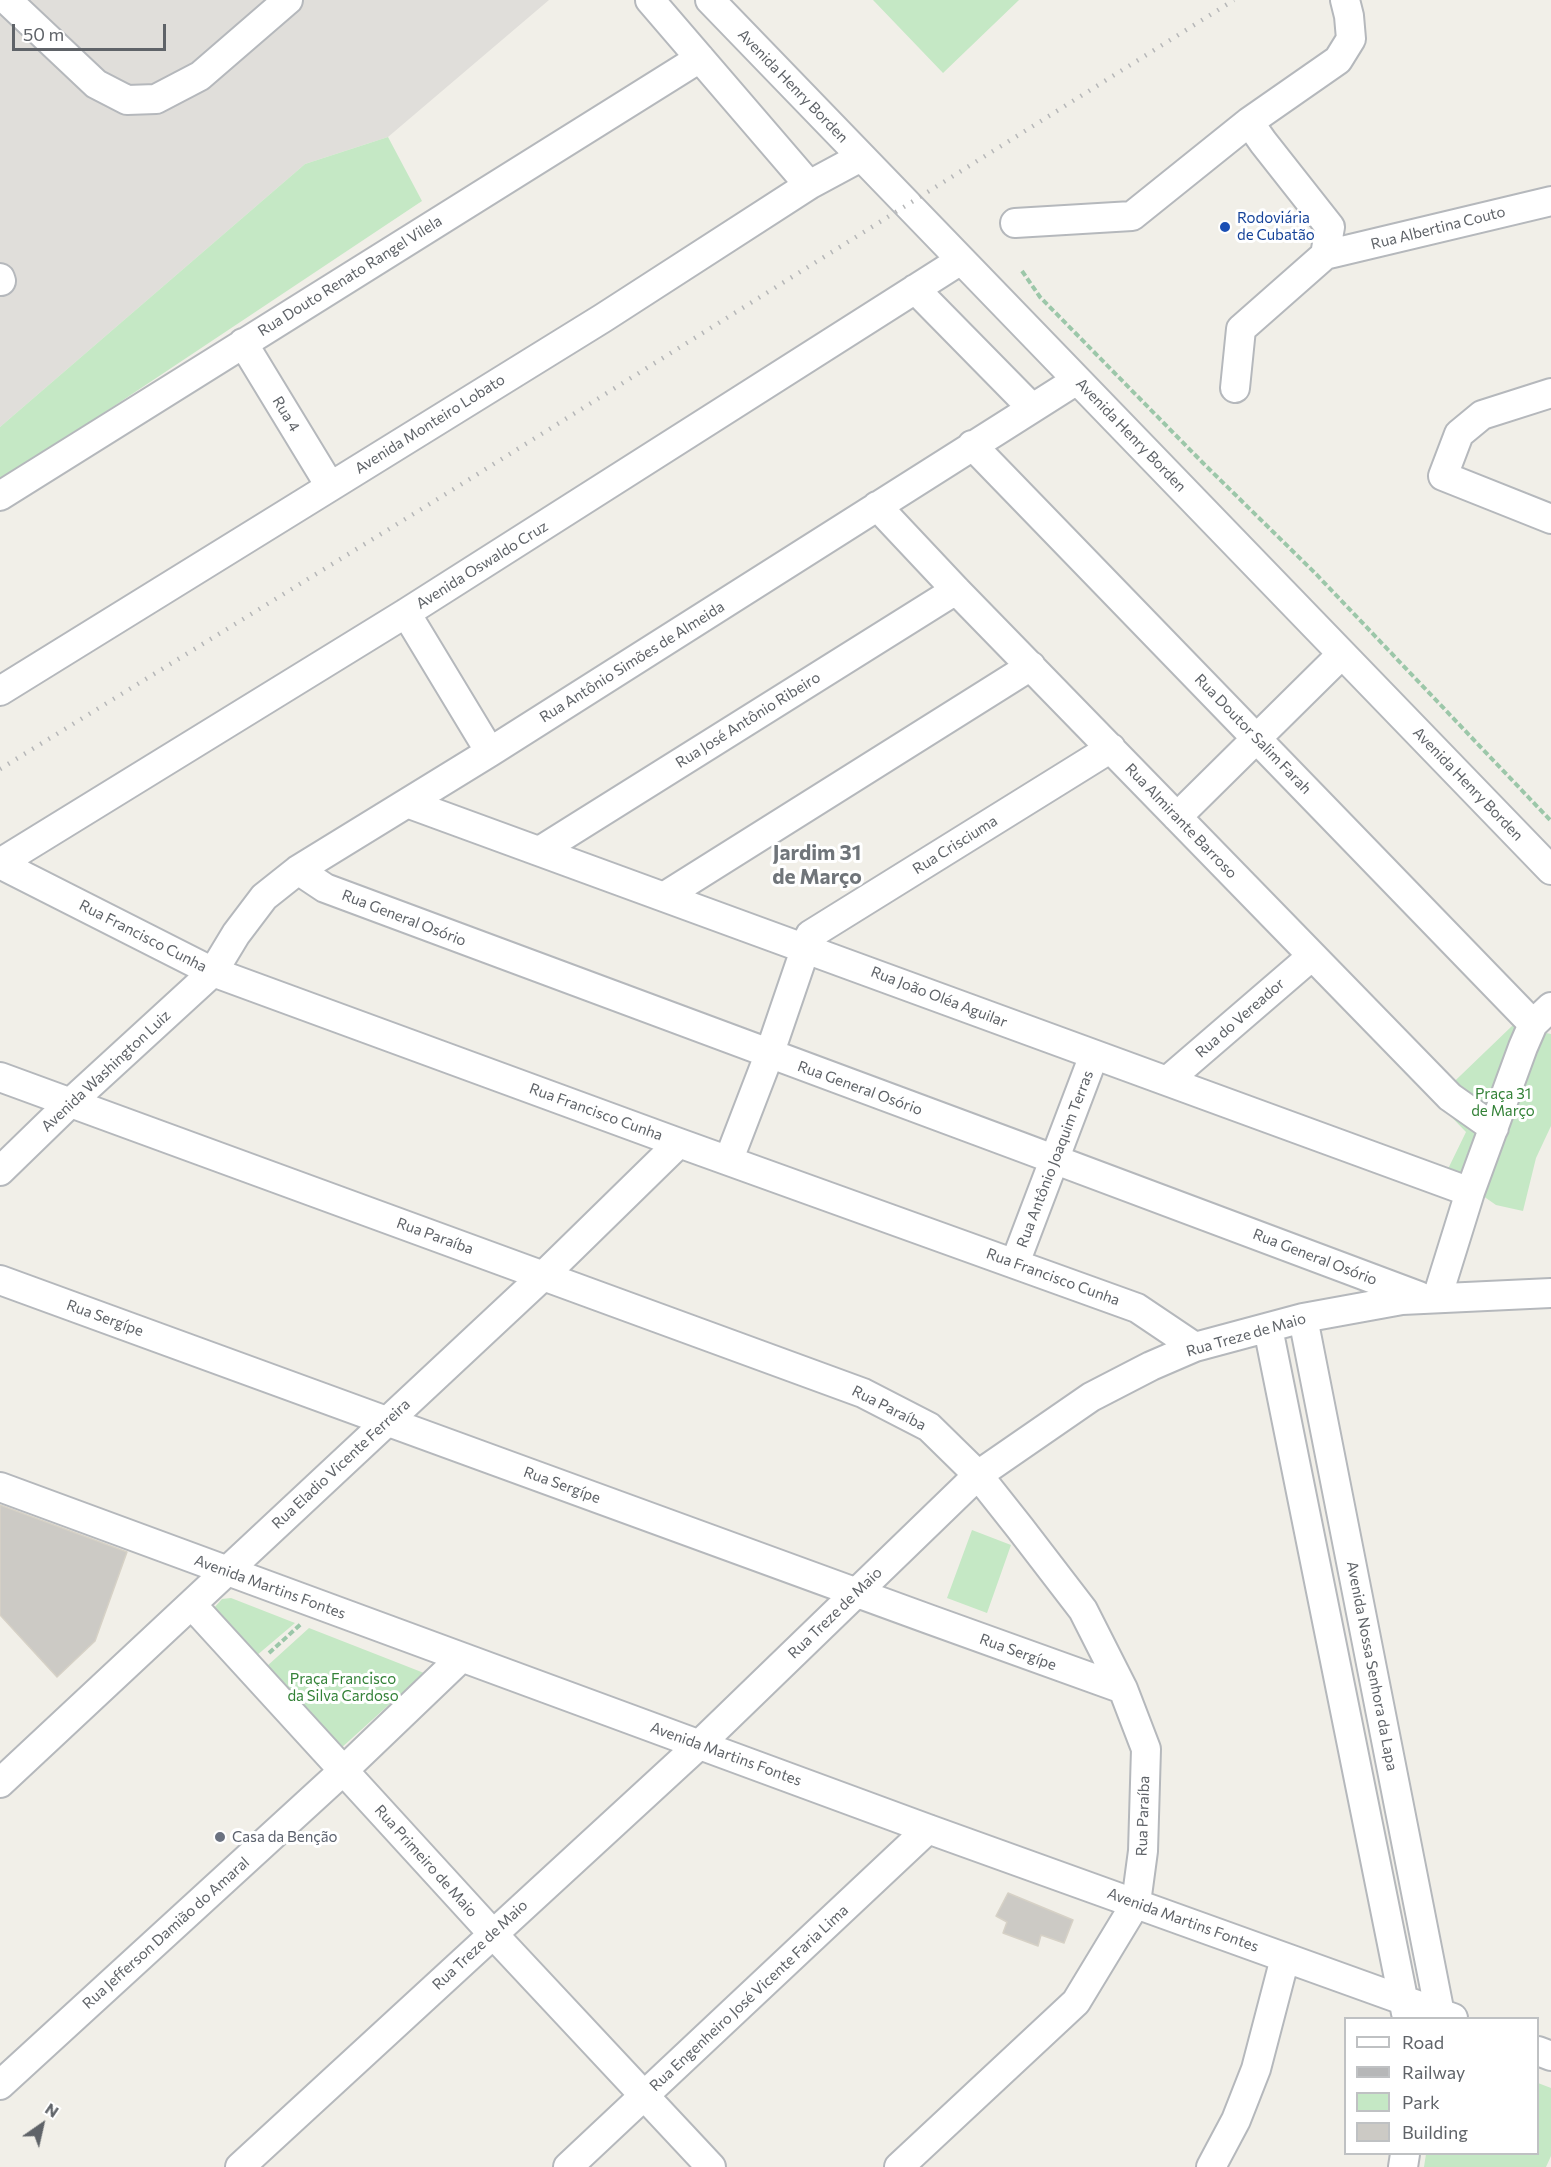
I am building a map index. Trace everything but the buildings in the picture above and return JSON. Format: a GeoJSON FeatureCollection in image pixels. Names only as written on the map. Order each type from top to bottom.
{"type":"FeatureCollection","features":[{"type":"Feature","properties":{"kind":"street"},"geometry":{"type":"LineString","coordinates":[[7,0],[96,84],[127,100],[156,99],[200,76],[288,0]]}},
{"type":"Feature","properties":{"kind":"street"},"geometry":{"type":"LineString","coordinates":[[650,0],[809,184]]}},
{"type":"Feature","properties":{"kind":"street","name":"Avenida Henry Borden"},"geometry":{"type":"LineString","coordinates":[[710,0],[1551,870]]}},
{"type":"Feature","properties":{"kind":"street"},"geometry":{"type":"LineString","coordinates":[[1015,223],[1132,216],[1250,122],[1338,60],[1351,39],[1345,0]]}},
{"type":"Feature","properties":{"kind":"street","name":"Rua Douto Renato Rangel Vilela"},"geometry":{"type":"LineString","coordinates":[[0,496],[700,58]]}},
{"type":"Feature","properties":{"kind":"street"},"geometry":{"type":"LineString","coordinates":[[1235,388],[1240,329],[1325,255],[1330,227],[1250,122]]}},
{"type":"Feature","properties":{"kind":"street","name":"Avenida Monteiro Lobato"},"geometry":{"type":"LineString","coordinates":[[0,691],[603,318],[809,184],[861,157]]}},
{"type":"Feature","properties":{"kind":"street","name":"Rua Albertina Couto"},"geometry":{"type":"LineString","coordinates":[[1325,255],[1551,201]]}},
{"type":"Feature","properties":{"kind":"street","name":"Avenida Oswaldo Cruz"},"geometry":{"type":"LineString","coordinates":[[0,864],[406,613],[961,260]]}},
{"type":"Feature","properties":{"kind":"street"},"geometry":{"type":"LineString","coordinates":[[915,289],[1032,408]]}},
{"type":"Feature","properties":{"kind":"street","name":"Rua 4"},"geometry":{"type":"LineString","coordinates":[[243,343],[330,486]]}},
{"type":"Feature","properties":{"kind":"street","name":"Rua Antônio Simões de Almeida"},"geometry":{"type":"LineString","coordinates":[[213,972],[236,934],[264,897],[298,870],[490,752],[1077,380]]}},
{"type":"Feature","properties":{"kind":"street"},"geometry":{"type":"LineString","coordinates":[[1551,393],[1482,415],[1459,434],[1443,476],[1551,518]]}},
{"type":"Feature","properties":{"kind":"street","name":"Rua Doutor Salim Farah"},"geometry":{"type":"LineString","coordinates":[[972,445],[1257,738],[1542,1016]]}},
{"type":"Feature","properties":{"kind":"street","name":"Rua Almirante Barroso"},"geometry":{"type":"LineString","coordinates":[[877,506],[1450,1097],[1494,1128]]}},
{"type":"Feature","properties":{"kind":"street","name":"Rua José Antônio Ribeiro"},"geometry":{"type":"LineString","coordinates":[[541,850],[956,590]]}},
{"type":"Feature","properties":{"kind":"street"},"geometry":{"type":"LineString","coordinates":[[406,613],[490,752]]}},
{"type":"Feature","properties":{"kind":"street"},"geometry":{"type":"LineString","coordinates":[[1177,817],[1342,654]]}},
{"type":"Feature","properties":{"kind":"street"},"geometry":{"type":"LineString","coordinates":[[665,896],[1031,666]]}},
{"type":"Feature","properties":{"kind":"street","name":"Rua Crisciuma"},"geometry":{"type":"LineString","coordinates":[[806,947],[810,935],[1111,748]]}},
{"type":"Feature","properties":{"kind":"street","name":"Rua João Oléa Aguilar"},"geometry":{"type":"LineString","coordinates":[[407,803],[541,850],[1470,1192]]}},
{"type":"Feature","properties":{"kind":"street","name":"Rua Francisco Cunha"},"geometry":{"type":"LineString","coordinates":[[0,864],[213,972],[1137,1308],[1196,1347]]}},
{"type":"Feature","properties":{"kind":"street","name":"Rua General Osório"},"geometry":{"type":"LineString","coordinates":[[298,870],[325,888],[769,1055],[1055,1158],[1431,1298]]}},
{"type":"Feature","properties":{"kind":"street"},"geometry":{"type":"LineString","coordinates":[[729,1160],[769,1055],[806,947]]}},
{"type":"Feature","properties":{"kind":"street","name":"Rua do Vereador"},"geometry":{"type":"LineString","coordinates":[[1168,1080],[1312,956]]}},
{"type":"Feature","properties":{"kind":"street","name":"Avenida Washington Luiz"},"geometry":{"type":"LineString","coordinates":[[0,1171],[70,1103],[213,972]]}},
{"type":"Feature","properties":{"kind":"street"},"geometry":{"type":"LineString","coordinates":[[1431,1298],[1494,1128],[1542,1016]]}},
{"type":"Feature","properties":{"kind":"street","name":"Rua Antônio Joaquim Terras"},"geometry":{"type":"LineString","coordinates":[[1015,1263],[1094,1055]]}},
{"type":"Feature","properties":{"kind":"street","name":"Rua Paraíba"},"geometry":{"type":"LineString","coordinates":[[0,1077],[863,1393],[929,1427],[978,1475],[1083,1610],[1123,1689],[1146,1749],[1143,1851],[1136,1903],[1076,2002],[899,2167]]}},
{"type":"Feature","properties":{"kind":"street","name":"Rua Eladio Vicente Ferreira"},"geometry":{"type":"LineString","coordinates":[[0,1783],[543,1276],[679,1143]]}},
{"type":"Feature","properties":{"kind":"street","name":"Rua Sergípe"},"geometry":{"type":"LineString","coordinates":[[0,1280],[388,1420],[854,1593],[1123,1689]]}},
{"type":"Feature","properties":{"kind":"street","name":"Rua Treze de Maio"},"geometry":{"type":"LineString","coordinates":[[240,2167],[700,1744],[978,1475],[1091,1396],[1151,1366],[1196,1347],[1303,1318],[1368,1305],[1431,1298],[1551,1293]]}},
{"type":"Feature","properties":{"kind":"street","name":"Avenida Nossa Senhora da Lapa"},"geometry":{"type":"LineString","coordinates":[[1303,1318],[1447,2016]]}},
{"type":"Feature","properties":{"kind":"street"},"geometry":{"type":"LineString","coordinates":[[1268,1328],[1405,2009]]}},
{"type":"Feature","properties":{"kind":"street","name":"Avenida Martins Fontes"},"geometry":{"type":"LineString","coordinates":[[0,1487],[226,1572],[1285,1958],[1405,2009],[1447,2016]]}},
{"type":"Feature","properties":{"kind":"street","name":"Rua Primeiro de Maio"},"geometry":{"type":"LineString","coordinates":[[192,1605],[493,1934],[711,2167]]}},
{"type":"Feature","properties":{"kind":"street","name":"Rua Jefferson Damião do Amaral"},"geometry":{"type":"LineString","coordinates":[[0,2085],[344,1770],[461,1658]]}},
{"type":"Feature","properties":{"kind":"street","name":"Rua Engenheiro José Vicente Faria Lima"},"geometry":{"type":"LineString","coordinates":[[568,2167],[928,1829]]}},
{"type":"Feature","properties":{"kind":"street"},"geometry":{"type":"LineString","coordinates":[[1210,2167],[1236,2120],[1256,2069],[1285,1958]]}},
{"type":"Feature","properties":{"kind":"path"},"geometry":{"type":"LineString","coordinates":[[1022,271],[1040,297],[1316,574],[1551,821]]}},
{"type":"Feature","properties":{"kind":"path"},"geometry":{"type":"LineString","coordinates":[[252,1669],[321,1605]]}},
{"type":"Feature","properties":{"kind":"shaded area"},"geometry":{"type":"Polygon","coordinates":[[[0,0],[549,0],[388,137],[305,164],[0,427],[0,0]]]}},
{"type":"Feature","properties":{"kind":"green space"},"geometry":{"type":"Polygon","coordinates":[[[873,0],[1019,0],[943,73],[873,0]]]}},
{"type":"Feature","properties":{"kind":"green space"},"geometry":{"type":"Polygon","coordinates":[[[388,137],[422,201],[0,482],[0,427],[305,164],[388,137]]]}},
{"type":"Feature","properties":{"kind":"green space","name":"Praça 31 de Março"},"geometry":{"type":"Polygon","coordinates":[[[1512,1026],[1551,1034],[1551,1126],[1536,1158],[1523,1211],[1496,1205],[1447,1171],[1466,1132],[1435,1100],[1512,1026]]]}},
{"type":"Feature","properties":{"kind":"green space"},"geometry":{"type":"Polygon","coordinates":[[[972,1530],[1011,1545],[987,1613],[947,1598],[972,1530]]]}},
{"type":"Feature","properties":{"kind":"green space","name":"Praça Francisco da Silva Cardoso"},"geometry":{"type":"Polygon","coordinates":[[[231,1598],[295,1623],[256,1656],[214,1608],[222,1599],[231,1598]]]}},
{"type":"Feature","properties":{"kind":"green space","name":"Praça Francisco da Silva Cardoso"},"geometry":{"type":"Polygon","coordinates":[[[309,1628],[424,1673],[340,1749],[266,1667],[309,1628]]]}},
{"type":"Feature","properties":{"kind":"green space"},"geometry":{"type":"Polygon","coordinates":[[[1539,2083],[1551,2088],[1551,2156],[1546,2167],[1424,2167],[1426,2155],[1539,2155],[1539,2083]]]}},
{"type":"Feature","properties":{"kind":"railway"},"geometry":{"type":"LineString","coordinates":[[0,769],[449,492],[1234,0]]}},
{"type":"Feature","properties":{"kind":"place","name":"Rodoviária de Cubatão"},"geometry":{"type":"Point","coordinates":[1225,227]}},
{"type":"Feature","properties":{"kind":"place","name":"Casa da Benção"},"geometry":{"type":"Point","coordinates":[220,1837]}},
{"type":"Feature","properties":{"kind":"district","name":"Jardim 31 de Março"},"geometry":{"type":"Point","coordinates":[817,865]}}]}
